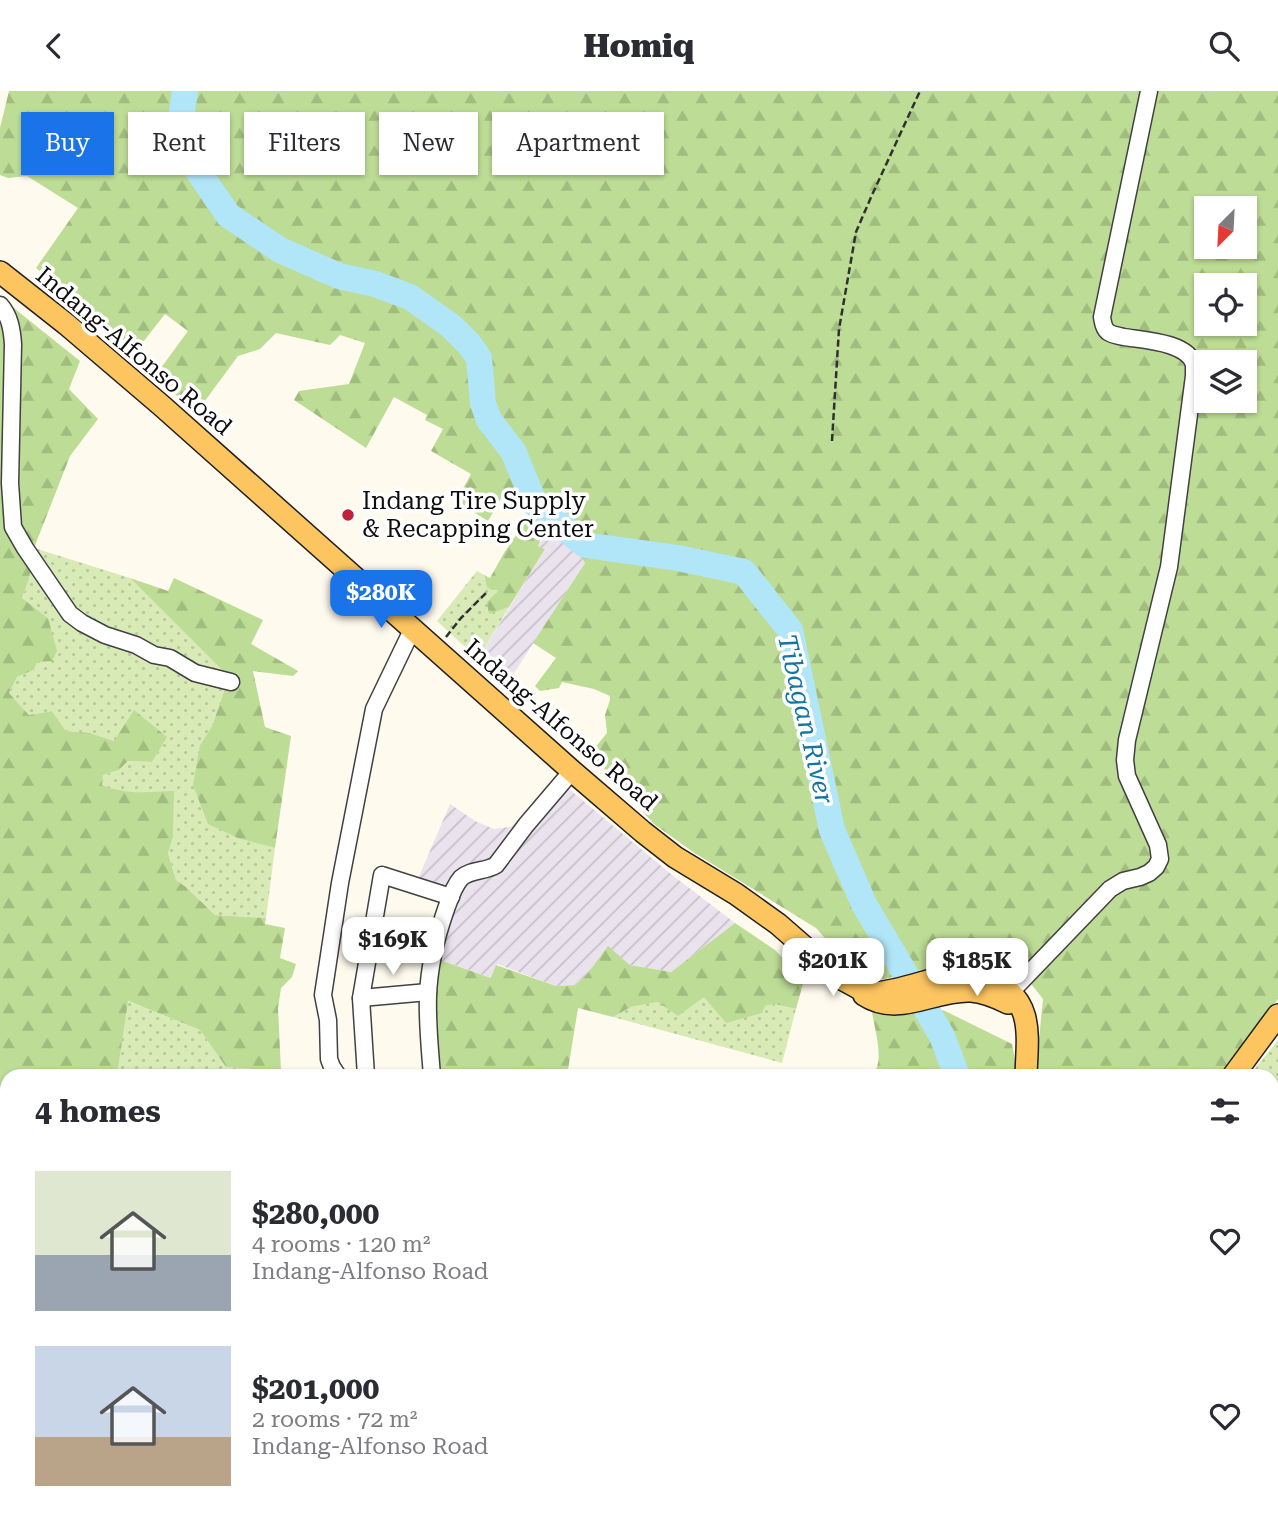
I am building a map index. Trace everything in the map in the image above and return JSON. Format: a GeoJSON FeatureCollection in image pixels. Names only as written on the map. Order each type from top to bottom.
{"type":"FeatureCollection","features":[{"type":"Feature","properties":{"kind":"main road","name":"Indang-Alfonso Road"},"geometry":{"type":"LineString","coordinates":[[0,272],[133,381],[412,630],[659,845],[754,906],[845,981],[870,992],[893,997],[953,984],[992,996],[1020,1011],[1026,1022]]}},
{"type":"Feature","properties":{"kind":"main road","name":"Indang-Alfonso Road"},"geometry":{"type":"LineString","coordinates":[[953,984],[961,974],[978,976],[1011,992]]}},
{"type":"Feature","properties":{"kind":"main road"},"geometry":{"type":"LineString","coordinates":[[1011,992],[1023,1008],[1026,1022],[1026,1069]]}},
{"type":"Feature","properties":{"kind":"main road"},"geometry":{"type":"LineString","coordinates":[[1238,1069],[1278,1015]]}},
{"type":"Feature","properties":{"kind":"street"},"geometry":{"type":"LineString","coordinates":[[1011,992],[1110,889],[1123,881],[1149,873],[1160,859],[1158,845],[1128,776],[1126,749],[1169,567],[1194,364],[1183,350],[1173,346],[1108,332],[1103,326],[1102,317],[1149,91]]}},
{"type":"Feature","properties":{"kind":"street"},"geometry":{"type":"LineString","coordinates":[[0,305],[13,332],[10,483],[13,527],[25,548],[70,614],[82,623],[105,635],[136,645],[153,655],[170,657],[195,673],[231,683]]}},
{"type":"Feature","properties":{"kind":"street"},"geometry":{"type":"LineString","coordinates":[[333,1069],[329,1059],[328,1020],[323,995],[340,883],[374,709],[412,630]]}},
{"type":"Feature","properties":{"kind":"street"},"geometry":{"type":"LineString","coordinates":[[432,1069],[428,992],[435,949],[456,886],[464,876],[497,864],[572,771]]}},
{"type":"Feature","properties":{"kind":"street"},"geometry":{"type":"LineString","coordinates":[[366,1069],[361,998],[382,876],[451,897]]}},
{"type":"Feature","properties":{"kind":"street"},"geometry":{"type":"LineString","coordinates":[[361,998],[428,992]]}},
{"type":"Feature","properties":{"kind":"path"},"geometry":{"type":"LineString","coordinates":[[832,441],[839,329],[856,232],[920,91]]}},
{"type":"Feature","properties":{"kind":"path"},"geometry":{"type":"LineString","coordinates":[[437,652],[451,630],[487,592]]}},
{"type":"Feature","properties":{"kind":"shaded area"},"geometry":{"type":"Polygon","coordinates":[[[558,524],[585,563],[507,684],[478,659],[545,549],[538,546],[546,526],[558,524]]]}},
{"type":"Feature","properties":{"kind":"shaded area"},"geometry":{"type":"Polygon","coordinates":[[[557,779],[671,874],[735,923],[671,972],[630,965],[608,947],[576,985],[556,986],[497,964],[492,978],[437,959],[458,892],[417,881],[450,804],[475,821],[494,829],[511,827],[557,779]]]}},
{"type":"Feature","properties":{"kind":"green space"},"geometry":{"type":"Polygon","coordinates":[[[9,91],[1278,91],[1278,999],[1226,1069],[1036,1069],[1043,999],[1021,971],[987,962],[947,964],[884,979],[845,961],[816,928],[693,852],[654,824],[609,773],[589,755],[607,733],[605,715],[610,696],[594,689],[562,682],[559,688],[540,691],[535,686],[556,658],[533,643],[585,563],[559,524],[546,526],[538,546],[545,549],[509,607],[489,614],[487,602],[499,590],[487,587],[484,575],[490,578],[533,510],[504,493],[488,521],[456,501],[471,474],[431,451],[443,429],[425,420],[427,415],[394,397],[366,448],[294,400],[299,391],[349,384],[365,343],[340,335],[330,345],[276,333],[260,349],[238,356],[196,413],[155,376],[188,331],[165,314],[136,351],[36,268],[78,208],[27,176],[8,178],[0,175],[0,128],[9,91]]]}},
{"type":"Feature","properties":{"kind":"green space"},"geometry":{"type":"Polygon","coordinates":[[[0,297],[80,361],[69,389],[98,419],[70,456],[34,548],[29,579],[22,598],[48,618],[57,651],[52,661],[37,662],[34,670],[17,677],[9,693],[29,715],[52,711],[66,731],[90,733],[114,741],[134,710],[167,737],[152,762],[128,761],[119,770],[103,775],[102,785],[129,792],[174,791],[173,837],[168,853],[176,880],[215,915],[266,918],[265,924],[285,928],[280,958],[296,964],[292,977],[281,988],[278,1008],[281,1069],[226,1067],[200,1030],[128,1001],[118,1069],[0,1069],[0,297]]]}},
{"type":"Feature","properties":{"kind":"green space"},"geometry":{"type":"Polygon","coordinates":[[[34,548],[130,578],[229,677],[212,726],[200,745],[240,839],[275,848],[266,918],[215,915],[176,880],[168,853],[173,837],[141,793],[116,791],[102,785],[103,775],[119,770],[128,761],[152,762],[166,737],[114,741],[90,733],[66,731],[52,711],[29,715],[9,693],[17,677],[34,670],[48,618],[22,598],[29,579],[34,548]]]}},
{"type":"Feature","properties":{"kind":"green space"},"geometry":{"type":"Polygon","coordinates":[[[477,571],[484,575],[485,580],[500,589],[489,613],[509,607],[478,659],[437,621],[477,571]]]}},
{"type":"Feature","properties":{"kind":"green space"},"geometry":{"type":"Polygon","coordinates":[[[130,578],[168,591],[174,578],[263,620],[251,644],[298,671],[293,676],[253,671],[265,727],[291,736],[275,848],[240,839],[208,824],[193,785],[200,745],[212,726],[229,677],[130,578]]]}},
{"type":"Feature","properties":{"kind":"green space"},"geometry":{"type":"Polygon","coordinates":[[[735,923],[775,950],[804,980],[796,1009],[774,1004],[765,1006],[762,1013],[726,1023],[704,997],[678,1016],[658,1002],[631,1007],[613,1017],[578,1008],[568,1069],[439,1069],[435,994],[437,959],[491,978],[496,965],[556,986],[576,985],[608,946],[630,965],[671,972],[735,923]]]}},
{"type":"Feature","properties":{"kind":"green space"},"geometry":{"type":"Polygon","coordinates":[[[704,996],[796,1009],[782,1063],[613,1017],[631,1007],[704,996]]]}},
{"type":"Feature","properties":{"kind":"green space"},"geometry":{"type":"Polygon","coordinates":[[[127,1001],[200,1030],[226,1067],[253,1069],[118,1069],[127,1001]]]}},
{"type":"Feature","properties":{"kind":"green space"},"geometry":{"type":"Polygon","coordinates":[[[871,1004],[925,1008],[930,1016],[943,1010],[1012,1044],[1017,1069],[876,1069],[879,1051],[871,1004]]]}},
{"type":"Feature","properties":{"kind":"green space"},"geometry":{"type":"Polygon","coordinates":[[[1278,1040],[1278,1069],[1255,1069],[1278,1040]]]}},
{"type":"Feature","properties":{"kind":"waterway","name":"Tibagan River"},"geometry":{"type":"LineString","coordinates":[[185,91],[181,118],[196,168],[228,215],[280,250],[339,276],[375,284],[410,297],[451,326],[469,344],[479,358],[483,403],[489,420],[513,451],[535,504],[585,545],[678,558],[744,572],[790,630],[832,830],[864,904],[942,1036],[954,1069]]}},
{"type":"Feature","properties":{"kind":"place","name":"Indang Tire Supply & Recapping Center"},"geometry":{"type":"Point","coordinates":[348,515]}}]}
